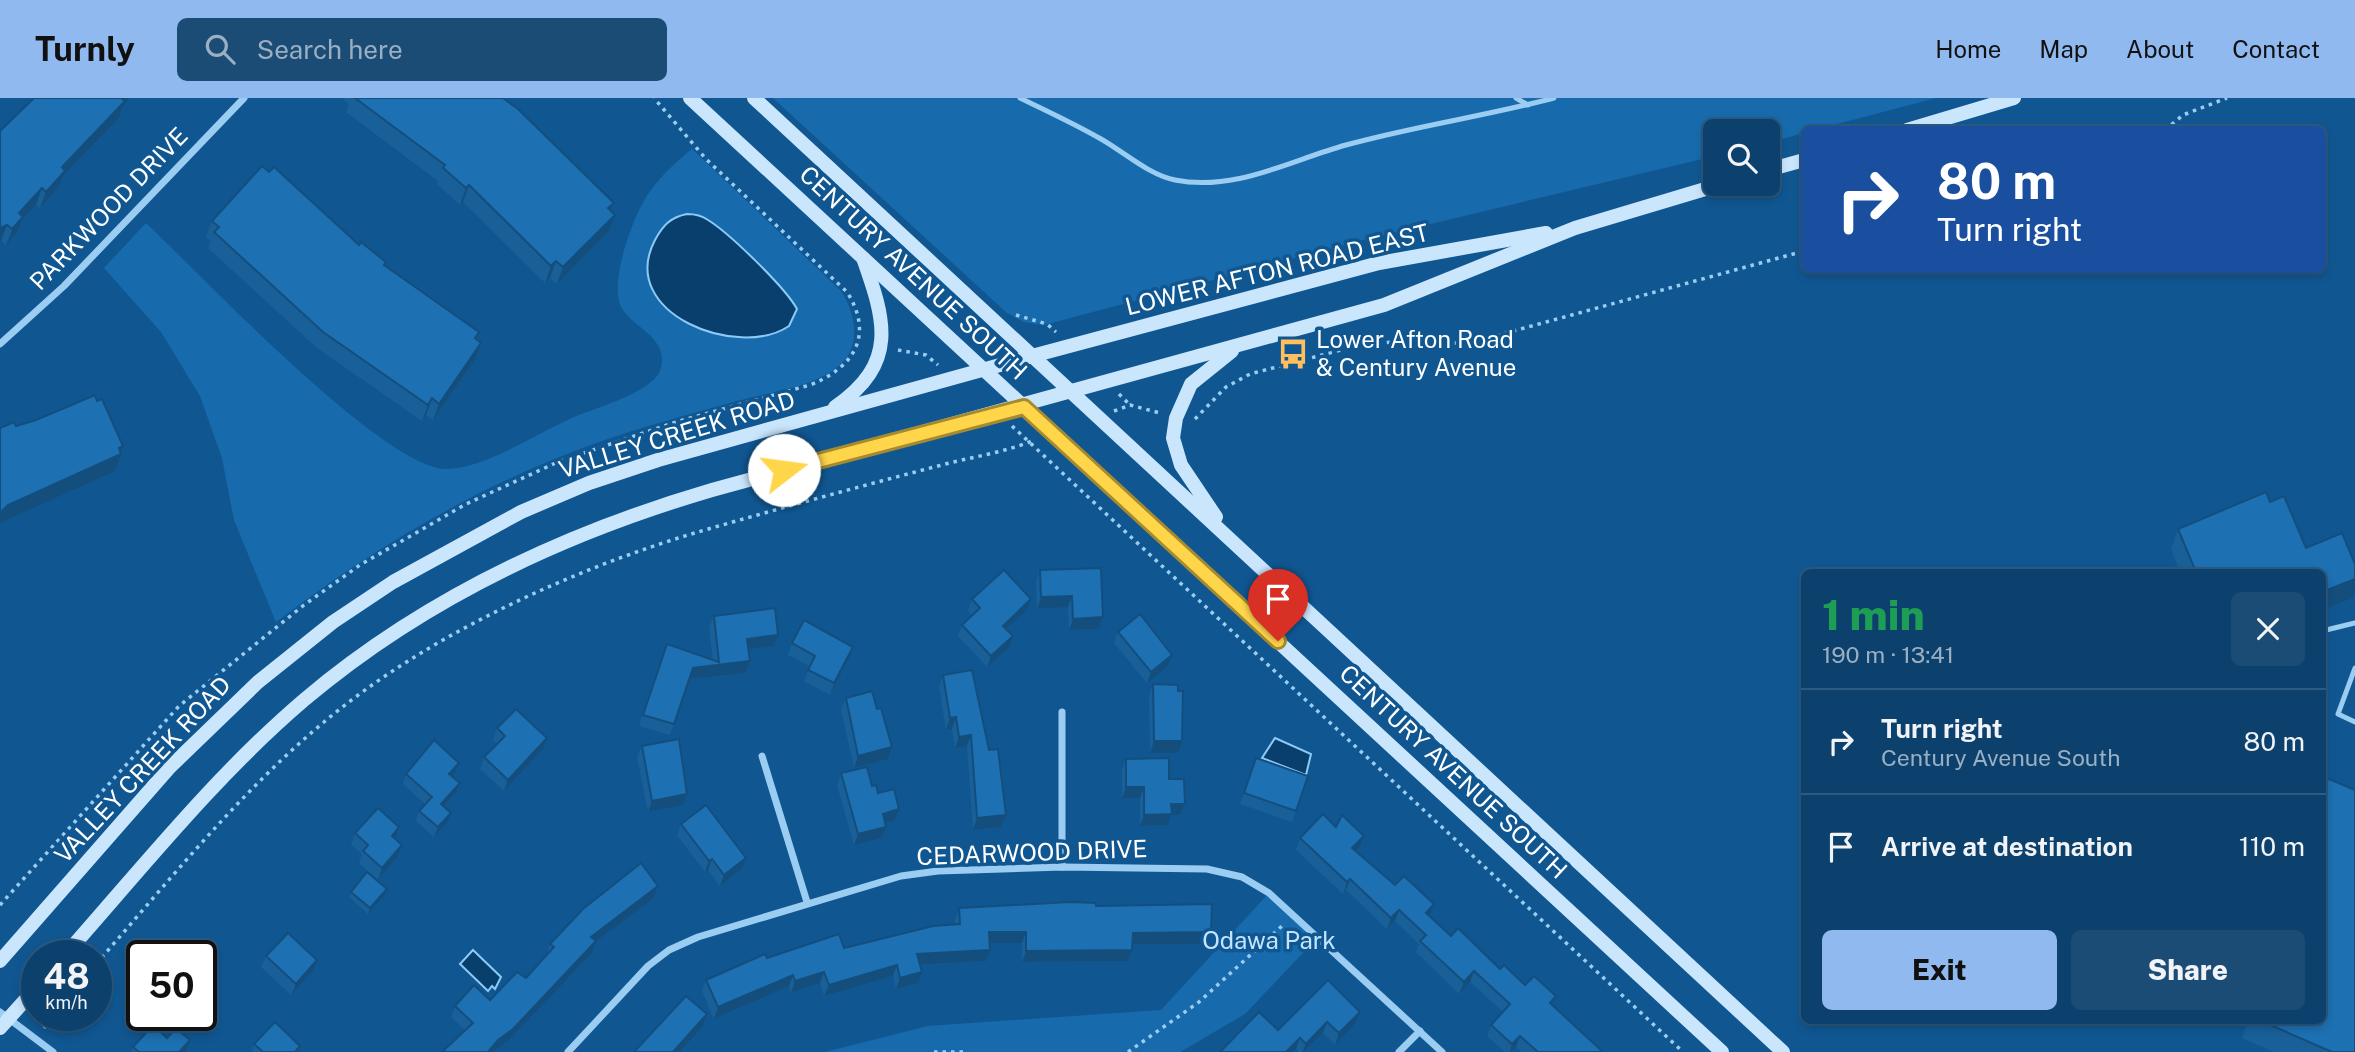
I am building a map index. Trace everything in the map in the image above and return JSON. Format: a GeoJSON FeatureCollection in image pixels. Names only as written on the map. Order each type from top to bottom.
{"type":"FeatureCollection","features":[{"type":"Feature","properties":{"kind":"main road","name":"CENTURY AVENUE SOUTH"},"geometry":{"type":"LineString","coordinates":[[690,98],[1722,1052]]}},
{"type":"Feature","properties":{"kind":"main road","name":"CENTURY AVENUE SOUTH"},"geometry":{"type":"LineString","coordinates":[[754,98],[1783,1052]]}},
{"type":"Feature","properties":{"kind":"main road"},"geometry":{"type":"LineString","coordinates":[[1920,126],[2014,98]]}},
{"type":"Feature","properties":{"kind":"main road"},"geometry":{"type":"LineString","coordinates":[[1780,167],[1801,161]]}},
{"type":"Feature","properties":{"kind":"main road","name":"LOWER AFTON ROAD EAST"},"geometry":{"type":"LineString","coordinates":[[1073,393],[1384,305],[1575,228],[1703,190]]}},
{"type":"Feature","properties":{"kind":"main road","name":"LOWER AFTON ROAD EAST"},"geometry":{"type":"LineString","coordinates":[[1032,356],[1379,263],[1575,228]]}},
{"type":"Feature","properties":{"kind":"main road"},"geometry":{"type":"LineString","coordinates":[[824,413],[860,384],[874,366],[881,347],[881,310],[863,257]]}},
{"type":"Feature","properties":{"kind":"main road"},"geometry":{"type":"LineString","coordinates":[[1231,539],[1181,465],[1173,438],[1176,418],[1191,384],[1237,347]]}},
{"type":"Feature","properties":{"kind":"main road","name":"VALLEY CREEK ROAD"},"geometry":{"type":"LineString","coordinates":[[0,961],[204,732],[275,667],[374,594],[477,533],[566,492],[658,460],[1032,356]]}},
{"type":"Feature","properties":{"kind":"main road"},"geometry":{"type":"LineString","coordinates":[[78,940],[200,802],[264,736],[366,653],[445,602],[551,548],[658,506],[1073,393]]}},
{"type":"Feature","properties":{"kind":"main road"},"geometry":{"type":"LineString","coordinates":[[3,1019],[21,1002]]}},
{"type":"Feature","properties":{"kind":"street","name":"PARKWOOD DRIVE"},"geometry":{"type":"LineString","coordinates":[[0,344],[64,286],[244,98]]}},
{"type":"Feature","properties":{"kind":"street"},"geometry":{"type":"LineString","coordinates":[[1062,712],[1062,867]]}},
{"type":"Feature","properties":{"kind":"street"},"geometry":{"type":"LineString","coordinates":[[762,756],[807,902]]}},
{"type":"Feature","properties":{"kind":"street","name":"CEDARWOOD DRIVE"},"geometry":{"type":"LineString","coordinates":[[568,1052],[648,966],[669,950],[698,937],[807,902],[901,876],[938,871],[1062,867],[1208,869],[1242,877],[1295,914],[1442,1052]]}},
{"type":"Feature","properties":{"kind":"street"},"geometry":{"type":"LineString","coordinates":[[3,1019],[52,1052]]}},
{"type":"Feature","properties":{"kind":"street"},"geometry":{"type":"LineString","coordinates":[[1399,1052],[1420,1031]]}},
{"type":"Feature","properties":{"kind":"lane"},"geometry":{"type":"LineString","coordinates":[[1020,98],[1097,136],[1154,172],[1173,180],[1195,182],[1228,180],[1270,170],[1345,145],[1554,98]]}},
{"type":"Feature","properties":{"kind":"lane"},"geometry":{"type":"LineString","coordinates":[[1516,98],[1528,105]]}},
{"type":"Feature","properties":{"kind":"lane"},"geometry":{"type":"LineString","coordinates":[[2326,630],[2355,624]]}},
{"type":"Feature","properties":{"kind":"lane"},"geometry":{"type":"LineString","coordinates":[[2355,668],[2338,714],[2355,722]]}},
{"type":"Feature","properties":{"kind":"path"},"geometry":{"type":"LineString","coordinates":[[654,98],[720,173],[843,287],[857,315],[858,341],[926,355],[953,378]]}},
{"type":"Feature","properties":{"kind":"path"},"geometry":{"type":"LineString","coordinates":[[2170,126],[2183,116],[2227,98]]}},
{"type":"Feature","properties":{"kind":"path"},"geometry":{"type":"LineString","coordinates":[[1098,416],[1130,405],[1176,418],[1198,419],[1209,402],[1226,387],[1250,374],[1360,345],[1462,342],[1499,335],[1801,252]]}},
{"type":"Feature","properties":{"kind":"path"},"geometry":{"type":"LineString","coordinates":[[997,413],[1683,1052]]}},
{"type":"Feature","properties":{"kind":"path"},"geometry":{"type":"LineString","coordinates":[[112,946],[227,816],[296,746],[371,685],[434,646],[573,577],[651,547],[1030,442],[1052,433]]}},
{"type":"Feature","properties":{"kind":"path"},"geometry":{"type":"LineString","coordinates":[[1128,1052],[1199,1002],[1295,914]]}},
{"type":"Feature","properties":{"kind":"path"},"geometry":{"type":"LineString","coordinates":[[934,1052],[967,1052]]}},
{"type":"Feature","properties":{"kind":"green space"},"geometry":{"type":"Polygon","coordinates":[[[773,98],[1936,98],[1829,126],[1801,126],[1801,134],[1780,140],[1780,119],[1703,119],[1703,159],[1359,241],[1044,325],[1024,322],[1007,313],[773,98]]]}},
{"type":"Feature","properties":{"kind":"green space"},"geometry":{"type":"Polygon","coordinates":[[[692,149],[841,291],[853,318],[854,338],[848,356],[841,364],[805,384],[633,431],[556,458],[513,477],[471,497],[391,543],[276,622],[234,520],[222,458],[200,396],[161,332],[104,268],[146,223],[292,364],[379,436],[416,460],[445,469],[460,468],[510,450],[572,418],[636,392],[656,377],[661,368],[660,349],[650,335],[623,310],[619,299],[620,267],[631,230],[645,200],[655,184],[692,149]]]}},
{"type":"Feature","properties":{"kind":"green space","name":"Odawa Park"},"geometry":{"type":"Polygon","coordinates":[[[1269,893],[1319,936],[1245,1014],[1180,1052],[825,1052],[928,1026],[1161,1010],[1269,893]]]}},
{"type":"Feature","properties":{"kind":"shaded area"},"geometry":{"type":"Polygon","coordinates":[[[687,214],[705,218],[729,236],[781,288],[797,309],[789,326],[767,335],[741,337],[714,333],[689,324],[667,309],[652,289],[648,266],[655,240],[661,230],[672,220],[687,214]]]}},
{"type":"Feature","properties":{"kind":"shaded area"},"geometry":{"type":"Polygon","coordinates":[[[1275,738],[1311,754],[1306,775],[1262,758],[1275,738]]]}},
{"type":"Feature","properties":{"kind":"shaded area"},"geometry":{"type":"Polygon","coordinates":[[[473,950],[501,977],[495,989],[492,986],[488,991],[460,964],[473,950]]]}},
{"type":"Feature","properties":{"kind":"building"},"geometry":{"type":"Polygon","coordinates":[[[34,98],[121,98],[125,101],[62,167],[65,171],[46,192],[42,188],[19,213],[23,217],[12,229],[7,225],[0,228],[0,131],[34,98]]]}},
{"type":"Feature","properties":{"kind":"building"},"geometry":{"type":"Polygon","coordinates":[[[355,98],[503,98],[518,109],[614,203],[608,208],[615,215],[563,267],[556,261],[551,266],[469,185],[466,188],[443,168],[445,165],[355,98]]]}},
{"type":"Feature","properties":{"kind":"building"},"geometry":{"type":"Polygon","coordinates":[[[262,166],[269,172],[274,167],[359,245],[361,242],[386,262],[384,265],[479,332],[475,338],[481,343],[439,404],[432,398],[428,405],[323,332],[214,232],[219,227],[212,221],[262,166]]]}},
{"type":"Feature","properties":{"kind":"building"},"geometry":{"type":"Polygon","coordinates":[[[95,395],[97,401],[102,399],[123,446],[119,448],[121,454],[8,505],[0,513],[0,428],[14,422],[16,426],[36,420],[95,395]]]}},
{"type":"Feature","properties":{"kind":"building"},"geometry":{"type":"Polygon","coordinates":[[[2266,492],[2270,502],[2284,496],[2306,548],[2342,533],[2355,564],[2355,579],[2326,590],[2326,569],[2195,569],[2178,529],[2266,492]]]}},
{"type":"Feature","properties":{"kind":"building"},"geometry":{"type":"Polygon","coordinates":[[[1101,568],[1103,617],[1073,619],[1072,596],[1041,597],[1040,570],[1101,568]]]}},
{"type":"Feature","properties":{"kind":"building"},"geometry":{"type":"Polygon","coordinates":[[[1004,570],[1031,599],[1003,626],[1013,636],[991,656],[962,625],[980,608],[972,599],[1004,570]]]}},
{"type":"Feature","properties":{"kind":"building"},"geometry":{"type":"Polygon","coordinates":[[[775,608],[778,635],[747,639],[750,661],[693,668],[674,724],[643,715],[667,644],[719,662],[714,616],[775,608]]]}},
{"type":"Feature","properties":{"kind":"building"},"geometry":{"type":"Polygon","coordinates":[[[1140,614],[1172,655],[1151,672],[1118,632],[1140,614]]]}},
{"type":"Feature","properties":{"kind":"building"},"geometry":{"type":"Polygon","coordinates":[[[804,620],[853,647],[834,683],[808,670],[815,656],[792,643],[804,620]]]}},
{"type":"Feature","properties":{"kind":"building"},"geometry":{"type":"Polygon","coordinates":[[[972,670],[989,750],[998,749],[1006,815],[977,818],[971,735],[959,737],[956,717],[950,718],[943,675],[972,670]]]}},
{"type":"Feature","properties":{"kind":"building"},"geometry":{"type":"Polygon","coordinates":[[[1153,684],[1178,685],[1178,691],[1183,691],[1182,741],[1154,741],[1153,684]]]}},
{"type":"Feature","properties":{"kind":"building"},"geometry":{"type":"Polygon","coordinates":[[[872,691],[877,709],[881,708],[892,747],[858,756],[846,698],[872,691]]]}},
{"type":"Feature","properties":{"kind":"building"},"geometry":{"type":"Polygon","coordinates":[[[516,709],[547,738],[508,780],[484,757],[505,736],[497,728],[516,709]]]}},
{"type":"Feature","properties":{"kind":"building"},"geometry":{"type":"Polygon","coordinates":[[[679,739],[687,794],[652,801],[642,746],[679,739]]]}},
{"type":"Feature","properties":{"kind":"building"},"geometry":{"type":"Polygon","coordinates":[[[434,740],[459,763],[449,774],[460,783],[441,804],[451,813],[438,827],[419,811],[432,797],[406,774],[434,740]]]}},
{"type":"Feature","properties":{"kind":"building"},"geometry":{"type":"Polygon","coordinates":[[[1169,758],[1169,779],[1184,779],[1185,804],[1171,804],[1172,814],[1144,815],[1144,787],[1126,787],[1126,759],[1169,758]]]}},
{"type":"Feature","properties":{"kind":"building"},"geometry":{"type":"Polygon","coordinates":[[[1256,758],[1308,776],[1296,811],[1244,793],[1256,758]]]}},
{"type":"Feature","properties":{"kind":"building"},"geometry":{"type":"Polygon","coordinates":[[[867,767],[872,786],[876,785],[878,793],[894,789],[899,809],[883,814],[886,827],[858,834],[841,773],[867,767]]]}},
{"type":"Feature","properties":{"kind":"building"},"geometry":{"type":"Polygon","coordinates":[[[2326,778],[2355,790],[2355,1052],[2332,1052],[2268,1024],[2326,1024],[2326,778]]]}},
{"type":"Feature","properties":{"kind":"building"},"geometry":{"type":"Polygon","coordinates":[[[706,805],[746,858],[724,875],[712,859],[709,861],[681,824],[706,805]]]}},
{"type":"Feature","properties":{"kind":"building"},"geometry":{"type":"Polygon","coordinates":[[[378,808],[399,827],[392,836],[402,845],[382,868],[363,851],[368,845],[355,833],[378,808]]]}},
{"type":"Feature","properties":{"kind":"building"},"geometry":{"type":"Polygon","coordinates":[[[1323,814],[1336,827],[1342,815],[1364,836],[1352,848],[1395,885],[1404,876],[1434,904],[1426,913],[1451,936],[1458,928],[1500,969],[1504,965],[1525,985],[1534,976],[1556,996],[1550,1003],[1603,1052],[1538,1052],[1520,1036],[1512,1044],[1491,1025],[1510,1004],[1474,971],[1464,982],[1420,941],[1426,935],[1399,910],[1391,918],[1350,879],[1347,882],[1300,838],[1323,814]]]}},
{"type":"Feature","properties":{"kind":"building"},"geometry":{"type":"Polygon","coordinates":[[[641,863],[658,886],[591,937],[596,941],[513,1029],[488,1052],[442,1052],[473,1023],[455,1006],[474,985],[490,1000],[517,972],[526,978],[554,947],[550,944],[583,909],[641,863]]]}},
{"type":"Feature","properties":{"kind":"building"},"geometry":{"type":"Polygon","coordinates":[[[367,872],[387,889],[370,908],[351,892],[367,872]]]}},
{"type":"Feature","properties":{"kind":"building"},"geometry":{"type":"Polygon","coordinates":[[[1096,903],[1096,906],[1212,904],[1211,932],[1133,933],[1132,950],[1026,951],[1026,932],[989,932],[990,950],[917,954],[922,972],[900,978],[897,965],[829,985],[824,972],[795,981],[793,975],[718,1007],[706,980],[765,954],[767,958],[839,934],[844,948],[933,926],[960,924],[959,908],[1096,903]]]}},
{"type":"Feature","properties":{"kind":"building"},"geometry":{"type":"Polygon","coordinates":[[[288,933],[317,960],[296,984],[266,956],[288,933]]]}},
{"type":"Feature","properties":{"kind":"building"},"geometry":{"type":"Polygon","coordinates":[[[1328,980],[1360,1012],[1339,1033],[1327,1022],[1306,1044],[1300,1038],[1286,1052],[1220,1052],[1259,1012],[1278,1030],[1328,980]]]}},
{"type":"Feature","properties":{"kind":"building"},"geometry":{"type":"Polygon","coordinates":[[[686,996],[707,1014],[673,1052],[634,1052],[686,996]]]}},
{"type":"Feature","properties":{"kind":"building"},"geometry":{"type":"Polygon","coordinates":[[[275,1022],[300,1046],[295,1052],[263,1052],[254,1044],[275,1022]]]}},
{"type":"Feature","properties":{"kind":"building"},"geometry":{"type":"Polygon","coordinates":[[[148,1031],[159,1031],[167,1038],[173,1031],[180,1031],[190,1040],[181,1052],[139,1052],[133,1047],[148,1031]]]}},
{"type":"Feature","properties":{"kind":"place","name":"Lower Afton Road & Century Avenue"},"geometry":{"type":"Point","coordinates":[1293,354]}},
{"type":"Feature","properties":{"kind":"route"},"geometry":{"type":"LineString","coordinates":[[784,470],[1024,407],[1278,641]]}}]}
